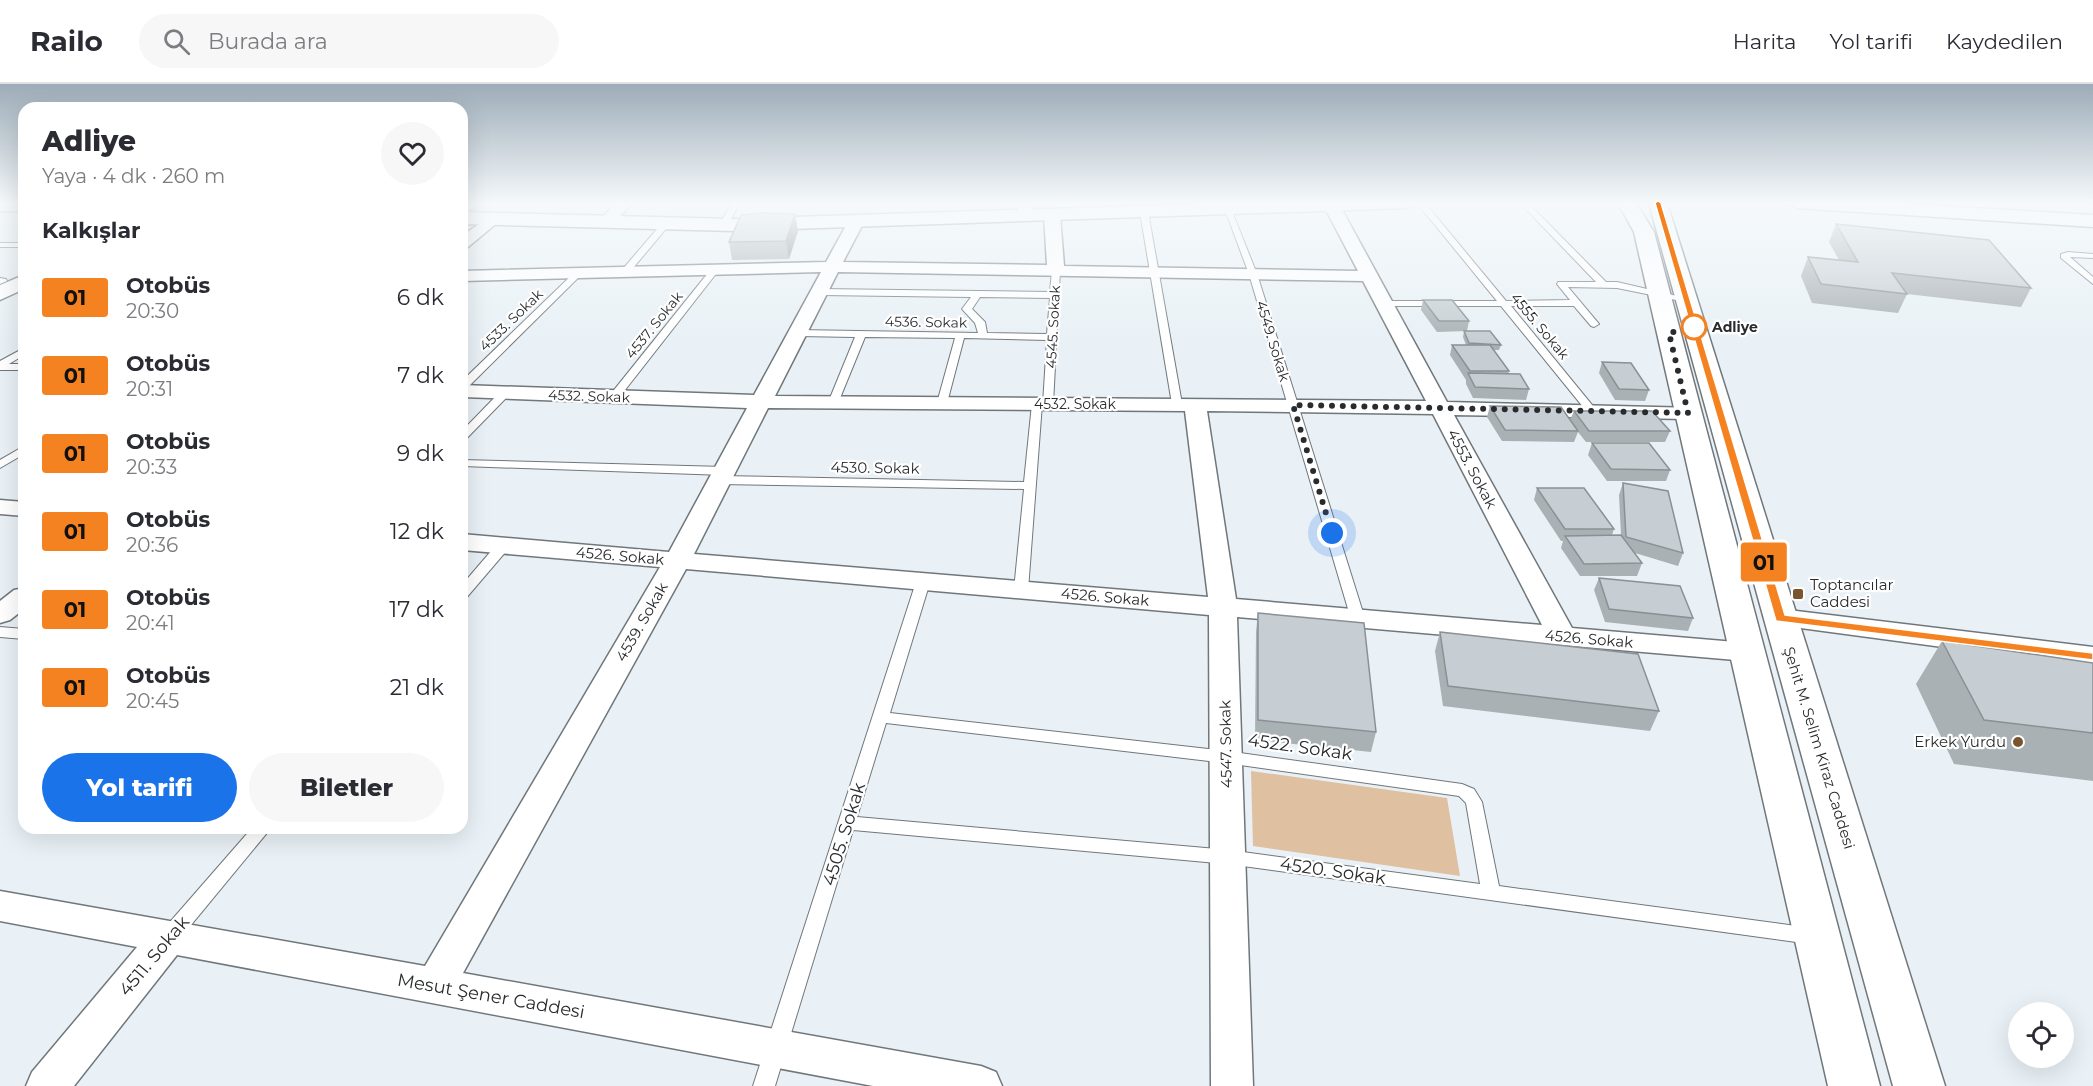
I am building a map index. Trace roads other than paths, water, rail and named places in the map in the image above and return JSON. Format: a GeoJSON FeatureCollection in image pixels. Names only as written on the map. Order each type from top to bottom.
{"type":"FeatureCollection","features":[{"type":"Feature","properties":{"kind":"street","name":"4539. Sokak"},"geometry":{"type":"LineString","coordinates":[[435,986],[677,561],[842,250]]}},
{"type":"Feature","properties":{"kind":"street","name":"4545. Sokak"},"geometry":{"type":"LineString","coordinates":[[1054,250],[1056,271]]}},
{"type":"Feature","properties":{"kind":"street","name":"4553. Sokak"},"geometry":{"type":"LineString","coordinates":[[1356,250],[1562,636]]}},
{"type":"Feature","properties":{"kind":"street","name":"Şehit M. Selim Kiraz Caddesi"},"geometry":{"type":"LineString","coordinates":[[1652,250],[1672,296],[1780,618],[1919,1086]]}},
{"type":"Feature","properties":{"kind":"street","name":"Şehit M. Selim Kiraz Caddesi"},"geometry":{"type":"LineString","coordinates":[[1665,250],[1688,413],[1854,1086]]}},
{"type":"Feature","properties":{"kind":"street"},"geometry":{"type":"LineString","coordinates":[[468,276],[834,267],[1370,276]]}},
{"type":"Feature","properties":{"kind":"street"},"geometry":{"type":"LineString","coordinates":[[5,284],[18,276]]}},
{"type":"Feature","properties":{"kind":"street","name":"4532. Sokak"},"geometry":{"type":"LineString","coordinates":[[468,390],[505,393],[762,402],[1293,405],[1688,413]]}},
{"type":"Feature","properties":{"kind":"street","name":"4547. Sokak"},"geometry":{"type":"LineString","coordinates":[[1186,404],[1223,608],[1232,1086]]}},
{"type":"Feature","properties":{"kind":"street"},"geometry":{"type":"LineString","coordinates":[[0,507],[18,508]]}},
{"type":"Feature","properties":{"kind":"street","name":"4526. Sokak"},"geometry":{"type":"LineString","coordinates":[[468,543],[1747,652]]}},
{"type":"Feature","properties":{"kind":"street"},"geometry":{"type":"LineString","coordinates":[[0,614],[18,600]]}},
{"type":"Feature","properties":{"kind":"street"},"geometry":{"type":"LineString","coordinates":[[1780,618],[2093,657]]}},
{"type":"Feature","properties":{"kind":"street","name":"Mesut Şener Caddesi"},"geometry":{"type":"LineString","coordinates":[[0,906],[981,1086]]}},
{"type":"Feature","properties":{"kind":"street","name":"4511. Sokak"},"geometry":{"type":"LineString","coordinates":[[47,1086],[169,937]]}},
{"type":"Feature","properties":{"kind":"lane"},"geometry":{"type":"LineString","coordinates":[[625,272],[644,250]]}},
{"type":"Feature","properties":{"kind":"lane","name":"4547. Sokak"},"geometry":{"type":"LineString","coordinates":[[1154,250],[1155,273],[1186,404]]}},
{"type":"Feature","properties":{"kind":"lane","name":"4549. Sokak"},"geometry":{"type":"LineString","coordinates":[[1242,250],[1252,274],[1358,619]]}},
{"type":"Feature","properties":{"kind":"lane","name":"4555. Sokak"},"geometry":{"type":"LineString","coordinates":[[1459,250],[1592,411]]}},
{"type":"Feature","properties":{"kind":"lane"},"geometry":{"type":"LineString","coordinates":[[1570,250],[1603,284]]}},
{"type":"Feature","properties":{"kind":"lane"},"geometry":{"type":"LineString","coordinates":[[2093,256],[2068,254],[2064,256],[2093,281]]}},
{"type":"Feature","properties":{"kind":"lane","name":"4537. Sokak"},"geometry":{"type":"LineString","coordinates":[[614,397],[715,270]]}},
{"type":"Feature","properties":{"kind":"lane","name":"4545. Sokak"},"geometry":{"type":"LineString","coordinates":[[1021,590],[1030,486],[1053,337],[1056,271]]}},
{"type":"Feature","properties":{"kind":"lane","name":"4533. Sokak"},"geometry":{"type":"LineString","coordinates":[[468,383],[579,273]]}},
{"type":"Feature","properties":{"kind":"lane"},"geometry":{"type":"LineString","coordinates":[[1594,324],[1561,284],[1603,284],[1672,296]]}},
{"type":"Feature","properties":{"kind":"lane"},"geometry":{"type":"LineString","coordinates":[[820,292],[1056,295]]}},
{"type":"Feature","properties":{"kind":"lane"},"geometry":{"type":"LineString","coordinates":[[977,294],[967,309],[980,322],[982,336]]}},
{"type":"Feature","properties":{"kind":"lane"},"geometry":{"type":"LineString","coordinates":[[1384,304],[1575,303]]}},
{"type":"Feature","properties":{"kind":"lane","name":"4536. Sokak"},"geometry":{"type":"LineString","coordinates":[[798,333],[1053,337]]}},
{"type":"Feature","properties":{"kind":"lane"},"geometry":{"type":"LineString","coordinates":[[832,403],[861,334]]}},
{"type":"Feature","properties":{"kind":"lane"},"geometry":{"type":"LineString","coordinates":[[942,403],[960,336]]}},
{"type":"Feature","properties":{"kind":"lane"},"geometry":{"type":"LineString","coordinates":[[0,366],[18,355]]}},
{"type":"Feature","properties":{"kind":"lane"},"geometry":{"type":"LineString","coordinates":[[0,366],[18,367]]}},
{"type":"Feature","properties":{"kind":"lane"},"geometry":{"type":"LineString","coordinates":[[468,431],[505,393]]}},
{"type":"Feature","properties":{"kind":"lane"},"geometry":{"type":"LineString","coordinates":[[0,465],[18,453]]}},
{"type":"Feature","properties":{"kind":"lane","name":"4530. Sokak"},"geometry":{"type":"LineString","coordinates":[[468,463],[722,476],[1030,486]]}},
{"type":"Feature","properties":{"kind":"lane"},"geometry":{"type":"LineString","coordinates":[[468,587],[503,546]]}},
{"type":"Feature","properties":{"kind":"lane","name":"4505. Sokak"},"geometry":{"type":"LineString","coordinates":[[764,1086],[923,582]]}},
{"type":"Feature","properties":{"kind":"lane"},"geometry":{"type":"LineString","coordinates":[[0,632],[18,634]]}},
{"type":"Feature","properties":{"kind":"lane","name":"4522. Sokak"},"geometry":{"type":"LineString","coordinates":[[881,717],[1226,757],[1455,788],[1468,793],[1474,802],[1491,892]]}},
{"type":"Feature","properties":{"kind":"lane","name":"4520. Sokak"},"geometry":{"type":"LineString","coordinates":[[848,823],[1228,857],[1817,936]]}},
{"type":"Feature","properties":{"kind":"lane","name":"4511. Sokak"},"geometry":{"type":"LineString","coordinates":[[169,937],[257,834]]}},
{"type":"Feature","properties":{"kind":"place","name":"Adliye"},"geometry":{"type":"Point","coordinates":[1694,327]}},
{"type":"Feature","properties":{"kind":"place","name":"Toptancılar Caddesi"},"geometry":{"type":"Point","coordinates":[1798,594]}},
{"type":"Feature","properties":{"kind":"place","name":"Erkek Yurdu"},"geometry":{"type":"Point","coordinates":[2018,742]}}]}
